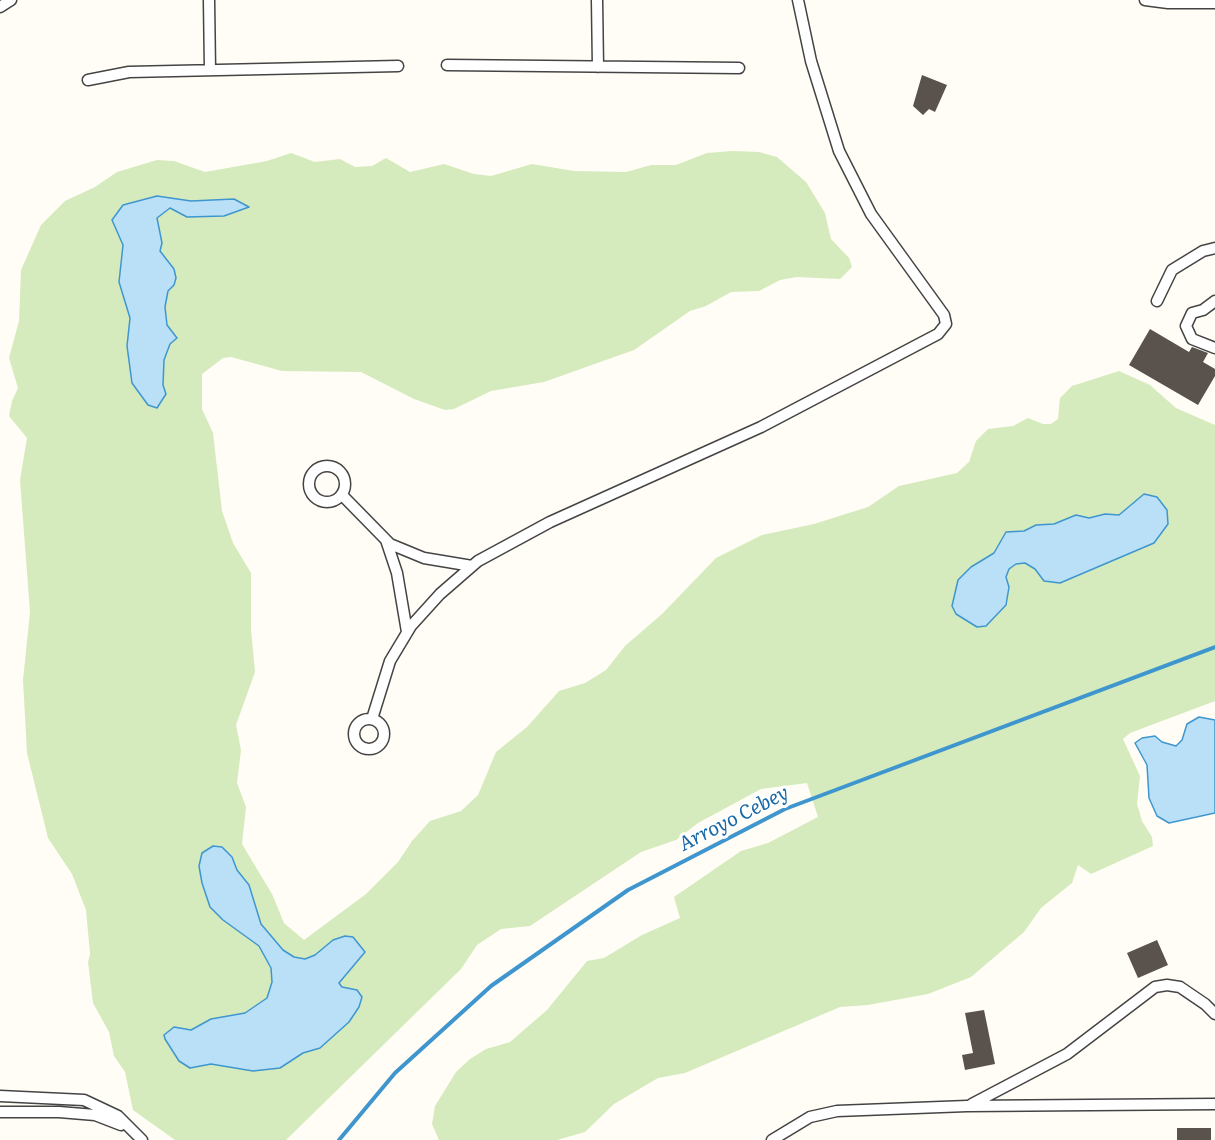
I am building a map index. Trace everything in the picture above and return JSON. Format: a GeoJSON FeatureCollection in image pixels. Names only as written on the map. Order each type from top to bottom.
{"type":"FeatureCollection","features":[{"type":"Feature","properties":{"kind":"street"},"geometry":{"type":"LineString","coordinates":[[0,7],[11,0]]}},
{"type":"Feature","properties":{"kind":"street"},"geometry":{"type":"LineString","coordinates":[[209,0],[210,70]]}},
{"type":"Feature","properties":{"kind":"street"},"geometry":{"type":"LineString","coordinates":[[597,0],[598,67]]}},
{"type":"Feature","properties":{"kind":"street"},"geometry":{"type":"LineString","coordinates":[[372,719],[390,660],[407,632],[440,594],[472,566],[550,522],[761,427],[938,334],[946,324],[944,315],[871,214],[838,151],[810,61],[798,0]]}},
{"type":"Feature","properties":{"kind":"street"},"geometry":{"type":"LineString","coordinates":[[1145,0],[1168,3],[1215,3]]}},
{"type":"Feature","properties":{"kind":"street"},"geometry":{"type":"LineString","coordinates":[[447,65],[739,68]]}},
{"type":"Feature","properties":{"kind":"street"},"geometry":{"type":"LineString","coordinates":[[88,80],[129,72],[398,66]]}},
{"type":"Feature","properties":{"kind":"street"},"geometry":{"type":"LineString","coordinates":[[1157,301],[1172,270],[1203,251],[1215,248]]}},
{"type":"Feature","properties":{"kind":"street"},"geometry":{"type":"LineString","coordinates":[[1215,301],[1203,310],[1192,313],[1186,326],[1192,339],[1215,348]]}},
{"type":"Feature","properties":{"kind":"street"},"geometry":{"type":"LineString","coordinates":[[342,495],[390,544],[424,558],[472,566]]}},
{"type":"Feature","properties":{"kind":"street"},"geometry":{"type":"LineString","coordinates":[[386,539],[397,573],[407,632]]}},
{"type":"Feature","properties":{"kind":"street"},"geometry":{"type":"LineString","coordinates":[[968,1106],[1067,1054],[1155,987],[1167,985],[1180,987],[1205,1004],[1215,1014]]}},
{"type":"Feature","properties":{"kind":"street"},"geometry":{"type":"LineString","coordinates":[[0,1096],[84,1100],[118,1116],[138,1136]]}},
{"type":"Feature","properties":{"kind":"street"},"geometry":{"type":"LineString","coordinates":[[772,1140],[810,1117],[837,1111],[968,1106],[1215,1104]]}},
{"type":"Feature","properties":{"kind":"street"},"geometry":{"type":"LineString","coordinates":[[0,1112],[58,1112],[95,1115],[138,1136]]}},
{"type":"Feature","properties":{"kind":"green space"},"geometry":{"type":"Polygon","coordinates":[[[759,152],[777,157],[806,182],[825,213],[831,239],[849,258],[852,267],[840,279],[797,277],[780,280],[759,291],[731,292],[706,306],[690,311],[634,350],[544,382],[491,391],[454,409],[445,410],[414,399],[361,372],[282,371],[231,357],[223,358],[202,374],[202,409],[213,433],[222,511],[233,543],[251,573],[251,630],[255,672],[236,725],[241,750],[237,783],[246,807],[242,844],[272,894],[284,923],[304,940],[366,894],[398,862],[412,841],[430,821],[461,811],[478,795],[496,752],[527,727],[559,691],[585,683],[606,670],[625,646],[662,614],[716,558],[762,535],[814,524],[868,507],[899,486],[957,473],[969,462],[976,441],[988,429],[1013,426],[1028,418],[1043,424],[1051,424],[1058,419],[1060,398],[1072,386],[1119,371],[1150,385],[1176,408],[1215,425],[1215,701],[1130,733],[1123,739],[1140,776],[1137,804],[1142,821],[1152,837],[1153,846],[1091,874],[1078,865],[1072,883],[1041,908],[1024,932],[971,977],[928,994],[868,1005],[840,1007],[685,1073],[658,1078],[614,1104],[585,1132],[557,1140],[439,1140],[432,1124],[435,1106],[456,1072],[470,1059],[486,1049],[510,1042],[547,1010],[587,961],[604,958],[642,935],[680,918],[674,897],[741,851],[768,843],[818,817],[807,783],[761,789],[698,823],[676,840],[641,852],[530,926],[501,929],[477,945],[461,969],[286,1140],[175,1140],[133,1110],[125,1072],[114,1056],[109,1032],[93,1003],[88,962],[90,954],[86,910],[72,874],[48,838],[27,753],[23,680],[30,612],[20,480],[27,438],[9,416],[18,388],[9,358],[19,321],[21,270],[41,225],[65,201],[95,187],[117,172],[157,160],[174,161],[205,172],[267,161],[291,153],[315,162],[340,159],[355,167],[372,166],[386,158],[410,172],[444,164],[474,174],[491,176],[532,164],[574,171],[626,172],[651,165],[676,165],[707,153],[759,152]]]}},
{"type":"Feature","properties":{"kind":"water"},"geometry":{"type":"Polygon","coordinates":[[[157,196],[191,201],[234,199],[249,207],[224,216],[187,217],[170,208],[157,218],[162,243],[160,251],[174,269],[176,278],[174,285],[168,291],[165,307],[167,325],[177,338],[170,344],[164,360],[163,385],[166,394],[157,408],[148,405],[132,383],[127,346],[130,318],[119,282],[123,245],[112,220],[123,205],[157,196]]]}},
{"type":"Feature","properties":{"kind":"water"},"geometry":{"type":"Polygon","coordinates":[[[1144,494],[1157,497],[1167,510],[1168,524],[1154,543],[1060,583],[1044,581],[1035,569],[1025,563],[1016,564],[1009,569],[1006,577],[1009,587],[1006,605],[986,626],[977,627],[956,614],[952,606],[958,580],[971,567],[994,553],[1006,532],[1024,531],[1036,525],[1054,524],[1076,515],[1089,518],[1105,514],[1119,515],[1144,494]]]}},
{"type":"Feature","properties":{"kind":"water"},"geometry":{"type":"Polygon","coordinates":[[[1199,717],[1215,720],[1215,813],[1169,823],[1157,816],[1149,798],[1147,765],[1135,743],[1142,738],[1155,736],[1162,742],[1176,746],[1182,740],[1187,724],[1199,717]]]}},
{"type":"Feature","properties":{"kind":"water"},"geometry":{"type":"Polygon","coordinates":[[[213,846],[222,847],[232,857],[237,870],[249,885],[261,924],[283,950],[294,957],[305,959],[315,955],[333,940],[345,936],[353,937],[365,952],[339,983],[342,987],[357,990],[362,997],[359,1007],[349,1022],[320,1048],[303,1053],[280,1068],[253,1071],[211,1064],[190,1068],[179,1061],[165,1039],[164,1035],[174,1027],[191,1030],[211,1019],[245,1013],[267,998],[272,982],[271,968],[259,946],[223,920],[210,907],[199,866],[202,853],[213,846]]]}},
{"type":"Feature","properties":{"kind":"building"},"geometry":{"type":"Polygon","coordinates":[[[922,75],[947,85],[935,112],[929,109],[923,115],[913,106],[922,75]]]}},
{"type":"Feature","properties":{"kind":"building"},"geometry":{"type":"Polygon","coordinates":[[[1150,329],[1189,352],[1192,347],[1208,353],[1203,362],[1215,369],[1215,376],[1198,405],[1129,365],[1150,329]]]}},
{"type":"Feature","properties":{"kind":"building"},"geometry":{"type":"Polygon","coordinates":[[[1157,940],[1168,965],[1138,978],[1127,953],[1157,940]]]}},
{"type":"Feature","properties":{"kind":"building"},"geometry":{"type":"Polygon","coordinates":[[[984,1010],[995,1064],[965,1070],[962,1055],[973,1053],[965,1013],[984,1010]]]}},
{"type":"Feature","properties":{"kind":"building"},"geometry":{"type":"Polygon","coordinates":[[[1177,1128],[1211,1128],[1211,1140],[1177,1140],[1177,1128]]]}},
{"type":"Feature","properties":{"kind":"waterway","name":"Arroyo Cebey"},"geometry":{"type":"LineString","coordinates":[[339,1140],[395,1073],[491,986],[628,890],[785,809],[1215,647]]}}]}
